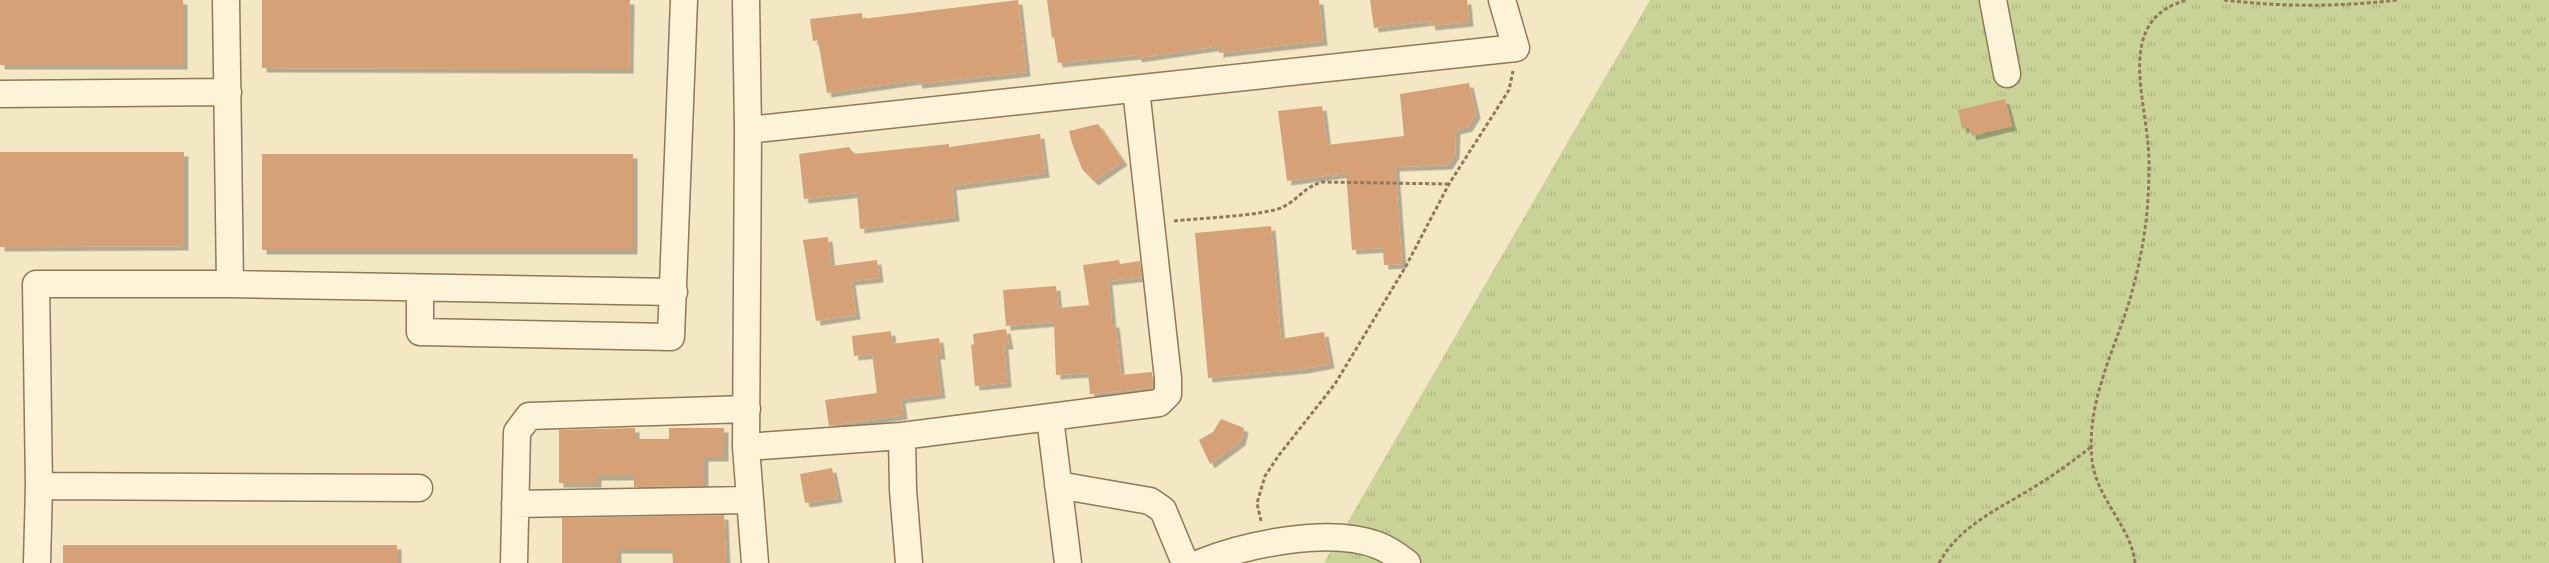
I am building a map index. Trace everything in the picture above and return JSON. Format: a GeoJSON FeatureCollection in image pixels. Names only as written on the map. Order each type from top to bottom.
{"type":"FeatureCollection","features":[{"type":"Feature","properties":{"kind":"street"},"geometry":{"type":"LineString","coordinates":[[226,0],[230,284]]}},
{"type":"Feature","properties":{"kind":"street"},"geometry":{"type":"LineString","coordinates":[[420,289],[420,332],[672,337],[684,0]]}},
{"type":"Feature","properties":{"kind":"street"},"geometry":{"type":"LineString","coordinates":[[746,0],[748,130],[746,447],[755,563]]}},
{"type":"Feature","properties":{"kind":"street"},"geometry":{"type":"LineString","coordinates":[[748,130],[1516,48],[1502,0]]}},
{"type":"Feature","properties":{"kind":"street"},"geometry":{"type":"LineString","coordinates":[[1993,0],[2007,74]]}},
{"type":"Feature","properties":{"kind":"street"},"geometry":{"type":"LineString","coordinates":[[746,447],[902,436],[1159,403],[1168,394],[1168,378],[1136,88]]}},
{"type":"Feature","properties":{"kind":"street"},"geometry":{"type":"LineString","coordinates":[[0,94],[228,92]]}},
{"type":"Feature","properties":{"kind":"street"},"geometry":{"type":"LineString","coordinates":[[37,563],[39,486],[36,284],[230,284],[420,289],[674,292]]}},
{"type":"Feature","properties":{"kind":"street"},"geometry":{"type":"LineString","coordinates":[[514,563],[517,432],[528,416],[747,409]]}},
{"type":"Feature","properties":{"kind":"street"},"geometry":{"type":"LineString","coordinates":[[1050,418],[1068,563]]}},
{"type":"Feature","properties":{"kind":"street"},"geometry":{"type":"LineString","coordinates":[[902,436],[903,490],[910,563]]}},
{"type":"Feature","properties":{"kind":"street"},"geometry":{"type":"LineString","coordinates":[[1058,484],[1150,501],[1163,510],[1185,563]]}},
{"type":"Feature","properties":{"kind":"street"},"geometry":{"type":"LineString","coordinates":[[39,486],[419,488]]}},
{"type":"Feature","properties":{"kind":"street"},"geometry":{"type":"LineString","coordinates":[[515,504],[750,500]]}},
{"type":"Feature","properties":{"kind":"street"},"geometry":{"type":"LineString","coordinates":[[1200,563],[1221,555],[1304,537],[1339,538],[1377,545],[1407,563]]}},
{"type":"Feature","properties":{"kind":"path"},"geometry":{"type":"LineString","coordinates":[[2135,563],[2132,546],[2098,484],[2094,472],[2091,447],[2103,371],[2130,299],[2144,236],[2149,171],[2146,122],[2139,74],[2140,48],[2150,25],[2159,15],[2170,7],[2188,0]]}},
{"type":"Feature","properties":{"kind":"path"},"geometry":{"type":"LineString","coordinates":[[2224,0],[2298,6],[2397,0]]}},
{"type":"Feature","properties":{"kind":"path"},"geometry":{"type":"LineString","coordinates":[[1270,544],[1258,512],[1257,503],[1265,476],[1279,455],[1335,384],[1406,266],[1449,184],[1509,90],[1516,48]]}},
{"type":"Feature","properties":{"kind":"path"},"geometry":{"type":"LineString","coordinates":[[1151,223],[1275,209],[1283,207],[1309,186],[1322,182],[1338,180],[1449,184]]}},
{"type":"Feature","properties":{"kind":"path"},"geometry":{"type":"LineString","coordinates":[[1939,563],[1955,539],[1966,530],[1987,514],[2057,473],[2091,447]]}},
{"type":"Feature","properties":{"kind":"green space"},"geometry":{"type":"Polygon","coordinates":[[[1650,0],[2549,0],[2549,563],[1324,563],[1650,0]]]}},
{"type":"Feature","properties":{"kind":"building"},"geometry":{"type":"Polygon","coordinates":[[[0,0],[183,0],[183,65],[0,65],[0,0]]]}},
{"type":"Feature","properties":{"kind":"building"},"geometry":{"type":"Polygon","coordinates":[[[262,0],[630,0],[629,69],[262,68],[262,0]]]}},
{"type":"Feature","properties":{"kind":"building"},"geometry":{"type":"Polygon","coordinates":[[[1018,0],[1026,72],[918,84],[917,80],[827,93],[818,40],[813,41],[810,19],[862,13],[862,19],[1018,0]]]}},
{"type":"Feature","properties":{"kind":"building"},"geometry":{"type":"Polygon","coordinates":[[[1047,0],[1319,0],[1323,41],[1219,53],[1219,46],[1137,58],[1137,55],[1058,63],[1054,37],[1052,38],[1047,0]]]}},
{"type":"Feature","properties":{"kind":"building"},"geometry":{"type":"Polygon","coordinates":[[[1370,0],[1467,0],[1469,22],[1431,26],[1430,21],[1374,28],[1370,0]]]}},
{"type":"Feature","properties":{"kind":"building"},"geometry":{"type":"Polygon","coordinates":[[[1469,83],[1476,114],[1468,127],[1456,130],[1455,154],[1448,165],[1395,167],[1402,264],[1384,265],[1383,248],[1352,250],[1346,173],[1287,181],[1278,111],[1322,106],[1327,145],[1404,136],[1400,94],[1469,83]]]}},
{"type":"Feature","properties":{"kind":"building"},"geometry":{"type":"Polygon","coordinates":[[[2005,99],[2012,126],[1972,136],[1969,127],[1962,129],[1958,110],[2005,99]]]}},
{"type":"Feature","properties":{"kind":"building"},"geometry":{"type":"Polygon","coordinates":[[[1098,124],[1123,161],[1094,181],[1082,169],[1069,131],[1098,124]]]}},
{"type":"Feature","properties":{"kind":"building"},"geometry":{"type":"Polygon","coordinates":[[[1040,134],[1045,173],[952,186],[955,217],[860,229],[857,193],[804,199],[799,154],[849,147],[854,154],[949,144],[949,147],[1040,134]]]}},
{"type":"Feature","properties":{"kind":"building"},"geometry":{"type":"Polygon","coordinates":[[[0,152],[184,152],[184,246],[0,247],[0,152]]]}},
{"type":"Feature","properties":{"kind":"building"},"geometry":{"type":"Polygon","coordinates":[[[262,154],[633,154],[633,250],[262,250],[262,154]]]}},
{"type":"Feature","properties":{"kind":"building"},"geometry":{"type":"Polygon","coordinates":[[[1271,226],[1281,339],[1324,332],[1330,364],[1303,369],[1208,378],[1195,233],[1271,226]]]}},
{"type":"Feature","properties":{"kind":"building"},"geometry":{"type":"Polygon","coordinates":[[[828,237],[831,266],[877,260],[879,278],[851,281],[856,315],[816,321],[803,240],[828,237]]]}},
{"type":"Feature","properties":{"kind":"building"},"geometry":{"type":"Polygon","coordinates":[[[1119,260],[1120,264],[1140,261],[1142,277],[1108,281],[1112,323],[1115,323],[1121,375],[1152,372],[1153,388],[1090,394],[1088,373],[1056,375],[1054,322],[1006,326],[1003,290],[1056,286],[1058,308],[1089,305],[1083,265],[1119,260]]]}},
{"type":"Feature","properties":{"kind":"building"},"geometry":{"type":"Polygon","coordinates":[[[1006,329],[1009,345],[1004,345],[1007,383],[975,386],[971,345],[974,344],[973,334],[1006,329]]]}},
{"type":"Feature","properties":{"kind":"building"},"geometry":{"type":"Polygon","coordinates":[[[891,331],[892,344],[939,338],[941,355],[936,355],[941,394],[901,399],[903,415],[829,426],[825,400],[877,393],[872,354],[854,356],[852,336],[891,331]]]}},
{"type":"Feature","properties":{"kind":"building"},"geometry":{"type":"Polygon","coordinates":[[[1221,419],[1244,428],[1241,441],[1210,464],[1199,440],[1213,432],[1221,419]]]}},
{"type":"Feature","properties":{"kind":"building"},"geometry":{"type":"Polygon","coordinates":[[[635,428],[635,439],[669,439],[669,428],[724,428],[724,457],[704,457],[704,486],[634,487],[634,476],[597,476],[597,483],[559,483],[559,430],[635,428]]]}},
{"type":"Feature","properties":{"kind":"building"},"geometry":{"type":"Polygon","coordinates":[[[832,468],[838,498],[805,503],[800,474],[832,468]]]}},
{"type":"Feature","properties":{"kind":"building"},"geometry":{"type":"Polygon","coordinates":[[[724,515],[726,563],[673,563],[672,549],[617,549],[617,563],[562,563],[562,518],[724,515]]]}},
{"type":"Feature","properties":{"kind":"building"},"geometry":{"type":"Polygon","coordinates":[[[63,545],[397,545],[397,563],[63,563],[63,545]]]}}]}
